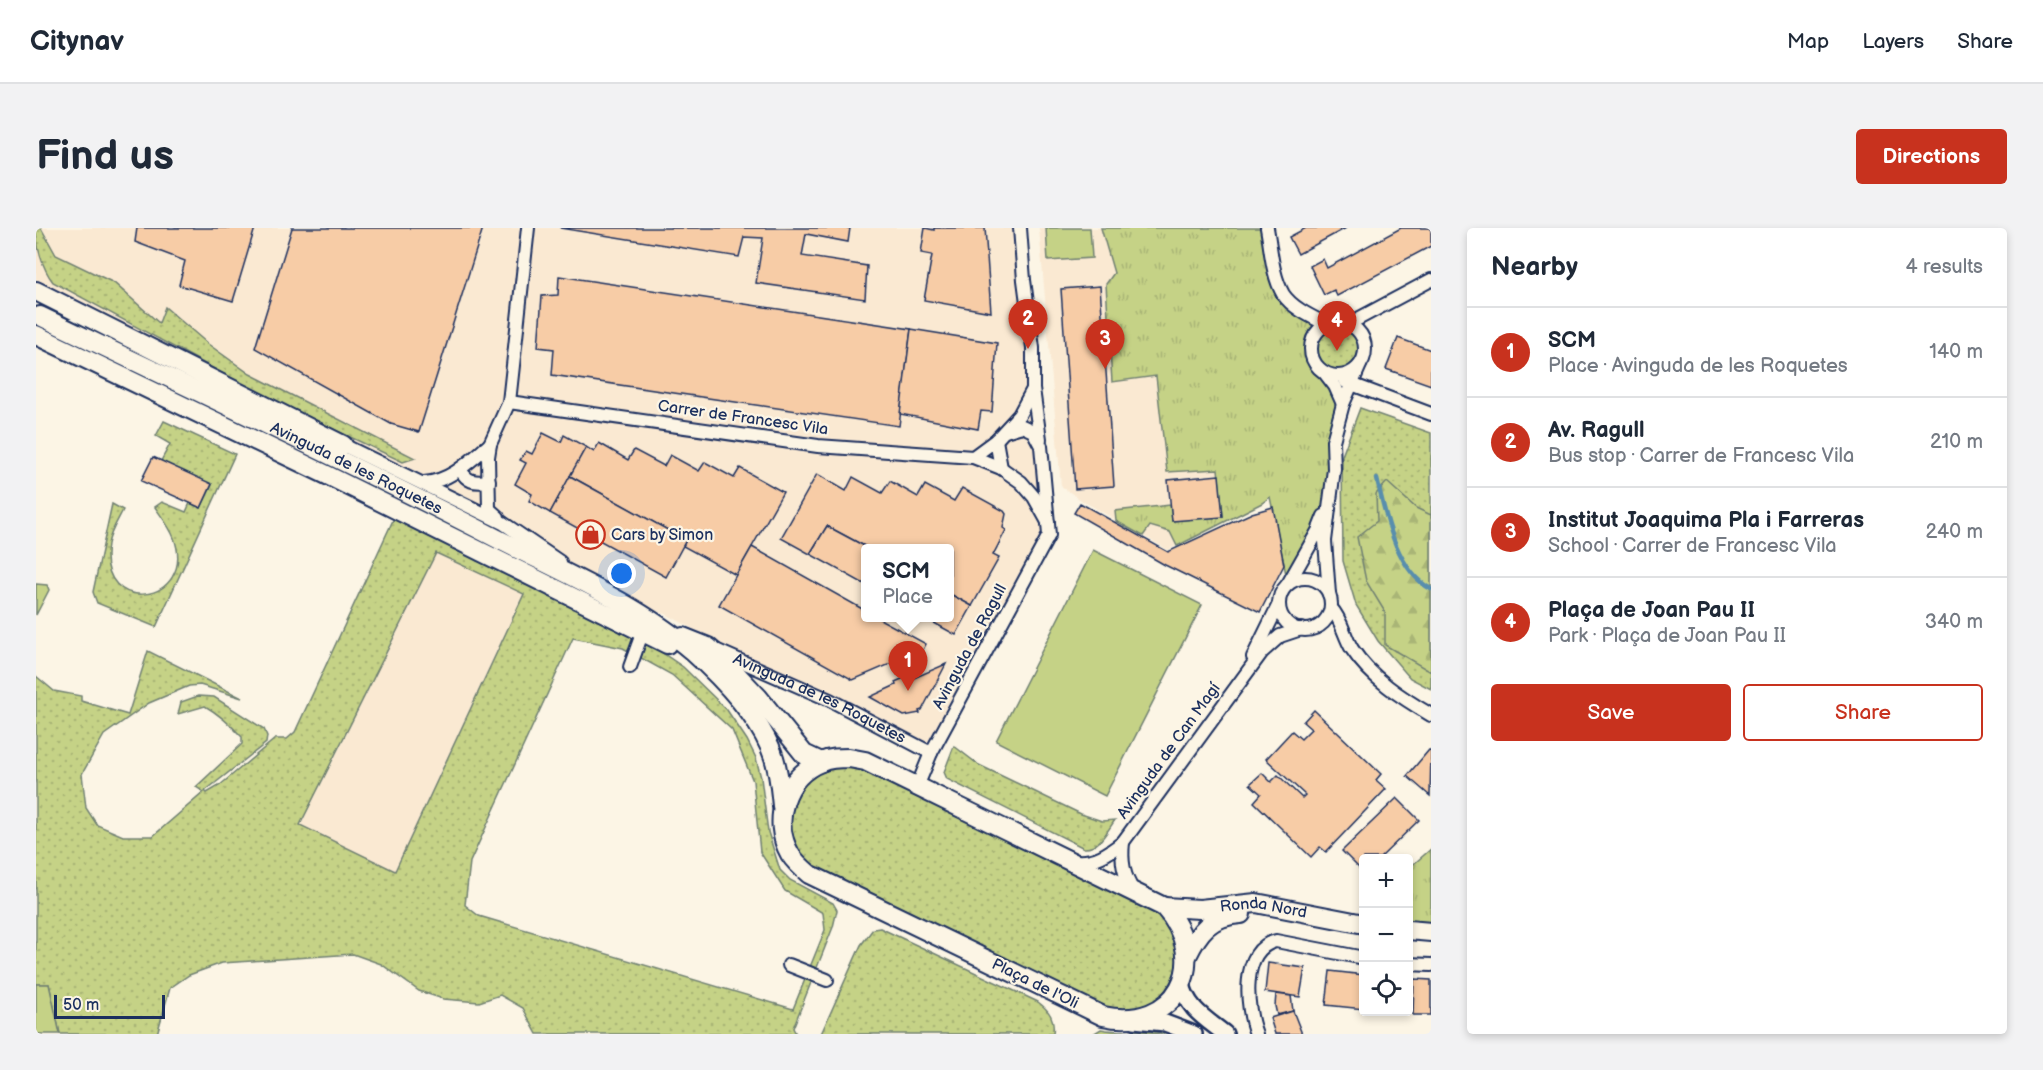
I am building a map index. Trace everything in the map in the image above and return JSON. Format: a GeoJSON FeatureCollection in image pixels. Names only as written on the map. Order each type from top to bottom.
{"type":"FeatureCollection","features":[{"type":"Feature","properties":{"kind":"main road"},"geometry":{"type":"LineString","coordinates":[[36,291],[343,445]]}},
{"type":"Feature","properties":{"kind":"main road","name":"Avinguda de les Roquetes"},"geometry":{"type":"LineString","coordinates":[[40,316],[411,494],[610,597],[667,631],[693,652],[749,713],[771,749],[783,808]]}},
{"type":"Feature","properties":{"kind":"main road"},"geometry":{"type":"LineString","coordinates":[[36,335],[335,478],[682,651],[713,672]]}},
{"type":"Feature","properties":{"kind":"main road","name":"Avinguda de les Roquetes"},"geometry":{"type":"LineString","coordinates":[[667,631],[708,647],[737,674],[804,754],[821,762]]}},
{"type":"Feature","properties":{"kind":"main road","name":"Plaça de l'Oli"},"geometry":{"type":"LineString","coordinates":[[849,758],[865,761],[917,787],[1164,907],[1177,922],[1183,934],[1187,956],[1182,983],[1173,996],[1160,1009],[1148,1016],[1131,1019],[1112,1018],[1092,1012],[810,874],[796,862],[786,846],[781,824],[783,808],[792,785],[806,770],[821,762],[849,758]]}},
{"type":"Feature","properties":{"kind":"main road","name":"Ronda Nord"},"geometry":{"type":"LineString","coordinates":[[1164,907],[1200,909],[1256,903],[1359,923]]}},
{"type":"Feature","properties":{"kind":"main road","name":"Ronda Nord"},"geometry":{"type":"LineString","coordinates":[[1187,956],[1202,930],[1220,918],[1235,915],[1270,916],[1359,935]]}},
{"type":"Feature","properties":{"kind":"main road"},"geometry":{"type":"LineString","coordinates":[[1413,930],[1431,932]]}},
{"type":"Feature","properties":{"kind":"main road"},"geometry":{"type":"LineString","coordinates":[[1413,941],[1431,943]]}},
{"type":"Feature","properties":{"kind":"street"},"geometry":{"type":"LineString","coordinates":[[502,523],[489,508],[488,457],[490,444],[509,402],[528,228]]}},
{"type":"Feature","properties":{"kind":"street"},"geometry":{"type":"LineString","coordinates":[[1020,228],[1033,348],[1033,389],[1048,522]]}},
{"type":"Feature","properties":{"kind":"street"},"geometry":{"type":"LineString","coordinates":[[1267,228],[1275,269],[1284,295],[1294,305],[1326,324]]}},
{"type":"Feature","properties":{"kind":"street"},"geometry":{"type":"LineString","coordinates":[[1431,280],[1356,320],[1326,324],[1316,332],[1311,346],[1315,363],[1328,374],[1431,414]]}},
{"type":"Feature","properties":{"kind":"street"},"geometry":{"type":"LineString","coordinates":[[1341,322],[1354,327],[1361,334],[1365,347],[1343,404],[1333,441],[1334,469],[1325,541],[1331,608],[1337,615],[1351,647],[1365,665],[1400,697],[1431,715]]}},
{"type":"Feature","properties":{"kind":"street"},"geometry":{"type":"LineString","coordinates":[[1328,374],[1348,374],[1360,364]]}},
{"type":"Feature","properties":{"kind":"street"},"geometry":{"type":"LineString","coordinates":[[1328,374],[1343,404]]}},
{"type":"Feature","properties":{"kind":"street"},"geometry":{"type":"LineString","coordinates":[[1033,389],[1019,415],[1001,436],[1001,468],[1021,482],[1034,497],[1048,522]]}},
{"type":"Feature","properties":{"kind":"street"},"geometry":{"type":"LineString","coordinates":[[1343,404],[1368,390]]}},
{"type":"Feature","properties":{"kind":"street","name":"Carrer de Francesc Vila"},"geometry":{"type":"LineString","coordinates":[[509,402],[818,446],[973,457],[1001,468]]}},
{"type":"Feature","properties":{"kind":"street"},"geometry":{"type":"LineString","coordinates":[[973,457],[1001,436],[1022,426],[1033,431],[1041,446]]}},
{"type":"Feature","properties":{"kind":"street"},"geometry":{"type":"LineString","coordinates":[[424,483],[442,479],[460,469],[490,444]]}},
{"type":"Feature","properties":{"kind":"street"},"geometry":{"type":"LineString","coordinates":[[343,445],[502,523],[610,597]]}},
{"type":"Feature","properties":{"kind":"street"},"geometry":{"type":"LineString","coordinates":[[1021,482],[1032,478],[1043,462]]}},
{"type":"Feature","properties":{"kind":"street"},"geometry":{"type":"LineString","coordinates":[[460,469],[465,479],[475,483],[489,482]]}},
{"type":"Feature","properties":{"kind":"street"},"geometry":{"type":"LineString","coordinates":[[1329,504],[1318,531],[1282,591],[1279,604],[1280,613],[1286,622],[1290,626],[1301,629],[1314,629],[1324,623],[1331,608]]}},
{"type":"Feature","properties":{"kind":"street","name":"Avinguda de Ragull"},"geometry":{"type":"LineString","coordinates":[[917,787],[931,753],[1049,535],[1048,522]]}},
{"type":"Feature","properties":{"kind":"street"},"geometry":{"type":"LineString","coordinates":[[1288,584],[1295,580],[1310,579],[1319,582],[1329,594]]}},
{"type":"Feature","properties":{"kind":"street","name":"Avinguda de Can Magí"},"geometry":{"type":"LineString","coordinates":[[1242,680],[1279,604]]}},
{"type":"Feature","properties":{"kind":"street","name":"Avinguda de Can Magí"},"geometry":{"type":"LineString","coordinates":[[1072,861],[1089,861],[1100,858],[1123,842],[1262,652],[1280,636],[1301,629]]}},
{"type":"Feature","properties":{"kind":"street"},"geometry":{"type":"LineString","coordinates":[[630,667],[643,632]]}},
{"type":"Feature","properties":{"kind":"street","name":"Avinguda de les Roquetes"},"geometry":{"type":"LineString","coordinates":[[708,647],[830,700],[931,753]]}},
{"type":"Feature","properties":{"kind":"street","name":"Avinguda de Can Magí"},"geometry":{"type":"LineString","coordinates":[[1123,842],[1121,856],[1123,871],[1134,892]]}},
{"type":"Feature","properties":{"kind":"street"},"geometry":{"type":"LineString","coordinates":[[1256,1034],[1247,997],[1257,953],[1269,943],[1276,941],[1359,957]]}},
{"type":"Feature","properties":{"kind":"street"},"geometry":{"type":"LineString","coordinates":[[1413,964],[1431,965]]}},
{"type":"Feature","properties":{"kind":"street"},"geometry":{"type":"LineString","coordinates":[[789,965],[827,980]]}},
{"type":"Feature","properties":{"kind":"street"},"geometry":{"type":"LineString","coordinates":[[1182,983],[1185,997],[1192,1008],[1225,1034]]}},
{"type":"Feature","properties":{"kind":"street"},"geometry":{"type":"LineString","coordinates":[[1131,1019],[1165,1023],[1194,1034]]}},
{"type":"Feature","properties":{"kind":"shaded area"},"geometry":{"type":"Polygon","coordinates":[[[36,228],[1022,228],[1049,535],[931,753],[701,640],[690,627],[666,614],[655,611],[637,613],[36,291],[36,228]]]}},
{"type":"Feature","properties":{"kind":"shaded area"},"geometry":{"type":"Polygon","coordinates":[[[1039,228],[1101,228],[1124,306],[1262,503],[1168,550],[1061,486],[1039,228]]]}},
{"type":"Feature","properties":{"kind":"shaded area"},"geometry":{"type":"Polygon","coordinates":[[[436,553],[524,593],[395,871],[300,826],[436,553]]]}},
{"type":"Feature","properties":{"kind":"green space"},"geometry":{"type":"Polygon","coordinates":[[[36,228],[41,228],[56,255],[114,283],[159,323],[165,307],[208,344],[250,374],[415,458],[403,462],[276,402],[53,282],[40,256],[36,228]]]}},
{"type":"Feature","properties":{"kind":"green space"},"geometry":{"type":"Polygon","coordinates":[[[1046,228],[1090,228],[1092,258],[1048,261],[1046,228]]]}},
{"type":"Feature","properties":{"kind":"green space"},"geometry":{"type":"Polygon","coordinates":[[[1101,228],[1268,228],[1284,295],[1326,324],[1316,332],[1311,350],[1319,367],[1338,392],[1329,498],[1288,584],[1270,497],[1177,546],[1170,532],[1150,526],[1143,536],[1116,521],[1115,511],[1170,505],[1172,521],[1223,516],[1218,469],[1167,472],[1156,376],[1112,382],[1106,284],[1114,273],[1101,228]]]}},
{"type":"Feature","properties":{"kind":"green space"},"geometry":{"type":"Polygon","coordinates":[[[1337,327],[1352,333],[1358,348],[1352,363],[1337,369],[1322,363],[1316,348],[1322,333],[1337,327]]]}},
{"type":"Feature","properties":{"kind":"green space"},"geometry":{"type":"Polygon","coordinates":[[[1360,408],[1431,433],[1431,689],[1410,678],[1378,641],[1356,605],[1343,561],[1342,456],[1360,408]]]}},
{"type":"Feature","properties":{"kind":"green space"},"geometry":{"type":"Polygon","coordinates":[[[164,421],[235,454],[156,627],[97,603],[93,592],[112,504],[123,510],[109,540],[108,568],[117,584],[130,592],[146,594],[160,589],[172,577],[178,560],[174,538],[155,507],[162,502],[186,512],[190,503],[201,508],[212,485],[161,461],[170,444],[156,436],[164,421]]]}},
{"type":"Feature","properties":{"kind":"green space"},"geometry":{"type":"Polygon","coordinates":[[[1387,482],[1416,508],[1431,515],[1431,672],[1385,645],[1385,612],[1366,581],[1357,537],[1377,521],[1376,494],[1387,482]]]}},
{"type":"Feature","properties":{"kind":"green space"},"geometry":{"type":"Polygon","coordinates":[[[394,518],[655,648],[683,667],[727,710],[747,740],[756,758],[768,832],[780,870],[790,880],[833,903],[837,910],[833,927],[793,1028],[796,1034],[537,1034],[523,1008],[500,995],[479,1002],[443,999],[419,991],[381,964],[353,954],[222,963],[189,975],[170,988],[157,1034],[60,1034],[49,984],[36,984],[36,676],[54,691],[81,696],[81,701],[128,715],[148,651],[242,698],[200,685],[189,686],[149,703],[104,735],[82,774],[86,808],[97,825],[123,836],[153,836],[204,792],[196,787],[242,744],[242,737],[238,732],[205,706],[178,714],[181,702],[198,696],[214,697],[264,729],[267,736],[266,743],[205,791],[207,793],[219,786],[275,739],[287,739],[295,732],[394,518]],[[436,553],[300,825],[395,871],[524,594],[436,553]],[[573,638],[470,862],[465,905],[479,916],[793,1009],[825,930],[823,913],[785,891],[760,852],[753,781],[732,730],[672,675],[623,648],[573,638]]]}},
{"type":"Feature","properties":{"kind":"green space"},"geometry":{"type":"Polygon","coordinates":[[[1093,550],[1202,605],[1105,796],[996,741],[1093,550]]]}},
{"type":"Feature","properties":{"kind":"green space"},"geometry":{"type":"Polygon","coordinates":[[[36,584],[47,585],[49,590],[36,615],[36,584]]]}},
{"type":"Feature","properties":{"kind":"green space"},"geometry":{"type":"Polygon","coordinates":[[[954,746],[979,765],[1081,814],[1102,821],[1115,820],[1094,846],[1084,848],[947,779],[944,772],[954,746]]]}},
{"type":"Feature","properties":{"kind":"green space"},"geometry":{"type":"Polygon","coordinates":[[[857,766],[1161,915],[1174,937],[1178,953],[1175,971],[1166,989],[1152,1003],[1139,1009],[1123,1010],[1102,1007],[819,869],[806,859],[796,846],[791,834],[789,821],[795,795],[812,775],[824,769],[857,766]]]}},
{"type":"Feature","properties":{"kind":"green space"},"geometry":{"type":"Polygon","coordinates":[[[1431,849],[1431,925],[1413,923],[1413,865],[1431,849]]]}},
{"type":"Feature","properties":{"kind":"green space"},"geometry":{"type":"Polygon","coordinates":[[[880,928],[1038,1002],[1051,1016],[1053,1034],[821,1034],[861,945],[873,929],[880,928]]]}},
{"type":"Feature","properties":{"kind":"green space"},"geometry":{"type":"Polygon","coordinates":[[[36,984],[49,984],[60,1034],[36,1034],[36,984]]]}},
{"type":"Feature","properties":{"kind":"green space"},"geometry":{"type":"Polygon","coordinates":[[[1101,1029],[1149,1031],[1165,1034],[1093,1034],[1101,1029]]]}},
{"type":"Feature","properties":{"kind":"building"},"geometry":{"type":"Polygon","coordinates":[[[137,228],[255,228],[233,301],[179,285],[185,261],[135,242],[137,228]]]}},
{"type":"Feature","properties":{"kind":"building"},"geometry":{"type":"Polygon","coordinates":[[[292,228],[483,228],[419,432],[391,424],[255,348],[292,228]]]}},
{"type":"Feature","properties":{"kind":"building"},"geometry":{"type":"Polygon","coordinates":[[[560,228],[850,228],[848,242],[806,234],[802,256],[867,266],[865,299],[756,283],[763,238],[744,237],[739,257],[560,228]]]}},
{"type":"Feature","properties":{"kind":"building"},"geometry":{"type":"Polygon","coordinates":[[[925,228],[934,230],[934,228],[985,228],[991,312],[924,300],[932,255],[921,253],[925,228]]]}},
{"type":"Feature","properties":{"kind":"building"},"geometry":{"type":"Polygon","coordinates":[[[1306,228],[1346,228],[1298,254],[1289,237],[1306,228]]]}},
{"type":"Feature","properties":{"kind":"building"},"geometry":{"type":"Polygon","coordinates":[[[1401,228],[1431,228],[1431,246],[1337,296],[1334,290],[1324,295],[1310,266],[1323,259],[1327,268],[1401,228]]]}},
{"type":"Feature","properties":{"kind":"building"},"geometry":{"type":"Polygon","coordinates":[[[559,276],[911,329],[899,426],[552,375],[554,349],[538,347],[542,296],[558,295],[559,276]]]}},
{"type":"Feature","properties":{"kind":"building"},"geometry":{"type":"Polygon","coordinates":[[[1100,286],[1114,486],[1075,489],[1061,289],[1100,286]]]}},
{"type":"Feature","properties":{"kind":"building"},"geometry":{"type":"Polygon","coordinates":[[[911,329],[997,343],[992,412],[981,411],[978,429],[900,414],[911,329]]]}},
{"type":"Feature","properties":{"kind":"building"},"geometry":{"type":"Polygon","coordinates":[[[1398,338],[1431,350],[1431,385],[1386,369],[1398,338]]]}},
{"type":"Feature","properties":{"kind":"building"},"geometry":{"type":"Polygon","coordinates":[[[543,433],[561,442],[564,435],[586,447],[550,513],[529,501],[532,494],[515,484],[526,463],[520,460],[526,451],[532,454],[543,433]]]}},
{"type":"Feature","properties":{"kind":"building"},"geometry":{"type":"Polygon","coordinates":[[[599,443],[628,460],[634,450],[664,466],[670,455],[699,471],[705,462],[734,478],[740,468],[783,492],[736,575],[683,546],[686,540],[570,476],[586,447],[594,452],[599,443]]]}},
{"type":"Feature","properties":{"kind":"building"},"geometry":{"type":"Polygon","coordinates":[[[153,457],[212,484],[201,508],[141,481],[153,457]]]}},
{"type":"Feature","properties":{"kind":"building"},"geometry":{"type":"Polygon","coordinates":[[[817,474],[846,491],[853,477],[882,493],[890,481],[918,497],[925,485],[954,501],[962,488],[1006,514],[1003,528],[1006,530],[993,555],[999,558],[972,606],[954,596],[954,544],[861,544],[827,526],[810,554],[781,538],[817,474]]]}},
{"type":"Feature","properties":{"kind":"building"},"geometry":{"type":"Polygon","coordinates":[[[1219,475],[1223,517],[1172,521],[1168,480],[1219,475]]]}},
{"type":"Feature","properties":{"kind":"building"},"geometry":{"type":"Polygon","coordinates":[[[570,476],[686,540],[666,577],[550,513],[570,476]]]}},
{"type":"Feature","properties":{"kind":"building"},"geometry":{"type":"Polygon","coordinates":[[[1080,503],[1168,552],[1252,513],[1273,507],[1284,565],[1260,612],[1165,565],[1074,513],[1080,503]]]}},
{"type":"Feature","properties":{"kind":"building"},"geometry":{"type":"Polygon","coordinates":[[[827,526],[861,544],[861,582],[810,554],[827,526]]]}},
{"type":"Feature","properties":{"kind":"building"},"geometry":{"type":"Polygon","coordinates":[[[752,547],[861,608],[861,622],[885,622],[926,644],[923,650],[853,680],[719,605],[752,547]]]}},
{"type":"Feature","properties":{"kind":"building"},"geometry":{"type":"Polygon","coordinates":[[[954,596],[972,606],[956,635],[932,622],[954,622],[954,596]]]}},
{"type":"Feature","properties":{"kind":"building"},"geometry":{"type":"Polygon","coordinates":[[[946,664],[922,710],[919,711],[920,713],[904,716],[870,697],[913,674],[914,678],[946,664]]]}},
{"type":"Feature","properties":{"kind":"building"},"geometry":{"type":"Polygon","coordinates":[[[1314,710],[1381,774],[1376,780],[1386,789],[1326,852],[1320,847],[1311,857],[1254,802],[1261,794],[1250,784],[1262,773],[1271,782],[1278,775],[1302,798],[1305,795],[1266,759],[1292,731],[1301,739],[1311,729],[1303,722],[1314,710]]]}},
{"type":"Feature","properties":{"kind":"building"},"geometry":{"type":"Polygon","coordinates":[[[1429,750],[1431,751],[1430,796],[1407,776],[1429,750]]]}},
{"type":"Feature","properties":{"kind":"building"},"geometry":{"type":"Polygon","coordinates":[[[1397,798],[1419,820],[1384,854],[1359,854],[1359,868],[1342,851],[1397,798]]]}},
{"type":"Feature","properties":{"kind":"building"},"geometry":{"type":"Polygon","coordinates":[[[1268,963],[1305,968],[1300,997],[1265,992],[1268,963]]]}},
{"type":"Feature","properties":{"kind":"building"},"geometry":{"type":"Polygon","coordinates":[[[1330,971],[1359,974],[1359,1008],[1326,1005],[1330,971]]]}},
{"type":"Feature","properties":{"kind":"building"},"geometry":{"type":"Polygon","coordinates":[[[1414,979],[1431,980],[1431,1015],[1413,1015],[1414,979]]]}},
{"type":"Feature","properties":{"kind":"building"},"geometry":{"type":"Polygon","coordinates":[[[1276,994],[1291,996],[1293,1011],[1277,1015],[1276,994]]]}},
{"type":"Feature","properties":{"kind":"building"},"geometry":{"type":"Polygon","coordinates":[[[1293,1011],[1302,1034],[1275,1034],[1270,1018],[1293,1011]]]}},
{"type":"Feature","properties":{"kind":"waterway"},"geometry":{"type":"LineString","coordinates":[[1377,479],[1388,524],[1401,555],[1409,569],[1431,589]]}},
{"type":"Feature","properties":{"kind":"place","name":"Av. Ragull"},"geometry":{"type":"Point","coordinates":[1028,349]}},
{"type":"Feature","properties":{"kind":"place","name":"Plaça de Joan Pau II"},"geometry":{"type":"Point","coordinates":[1337,351]}},
{"type":"Feature","properties":{"kind":"place","name":"Institut Joaquima Pla i Farreras"},"geometry":{"type":"Point","coordinates":[1105,369]}},
{"type":"Feature","properties":{"kind":"place","name":"Cars by Simon"},"geometry":{"type":"Point","coordinates":[590,535]}},
{"type":"Feature","properties":{"kind":"place","name":"SCM"},"geometry":{"type":"Point","coordinates":[908,691]}}]}
